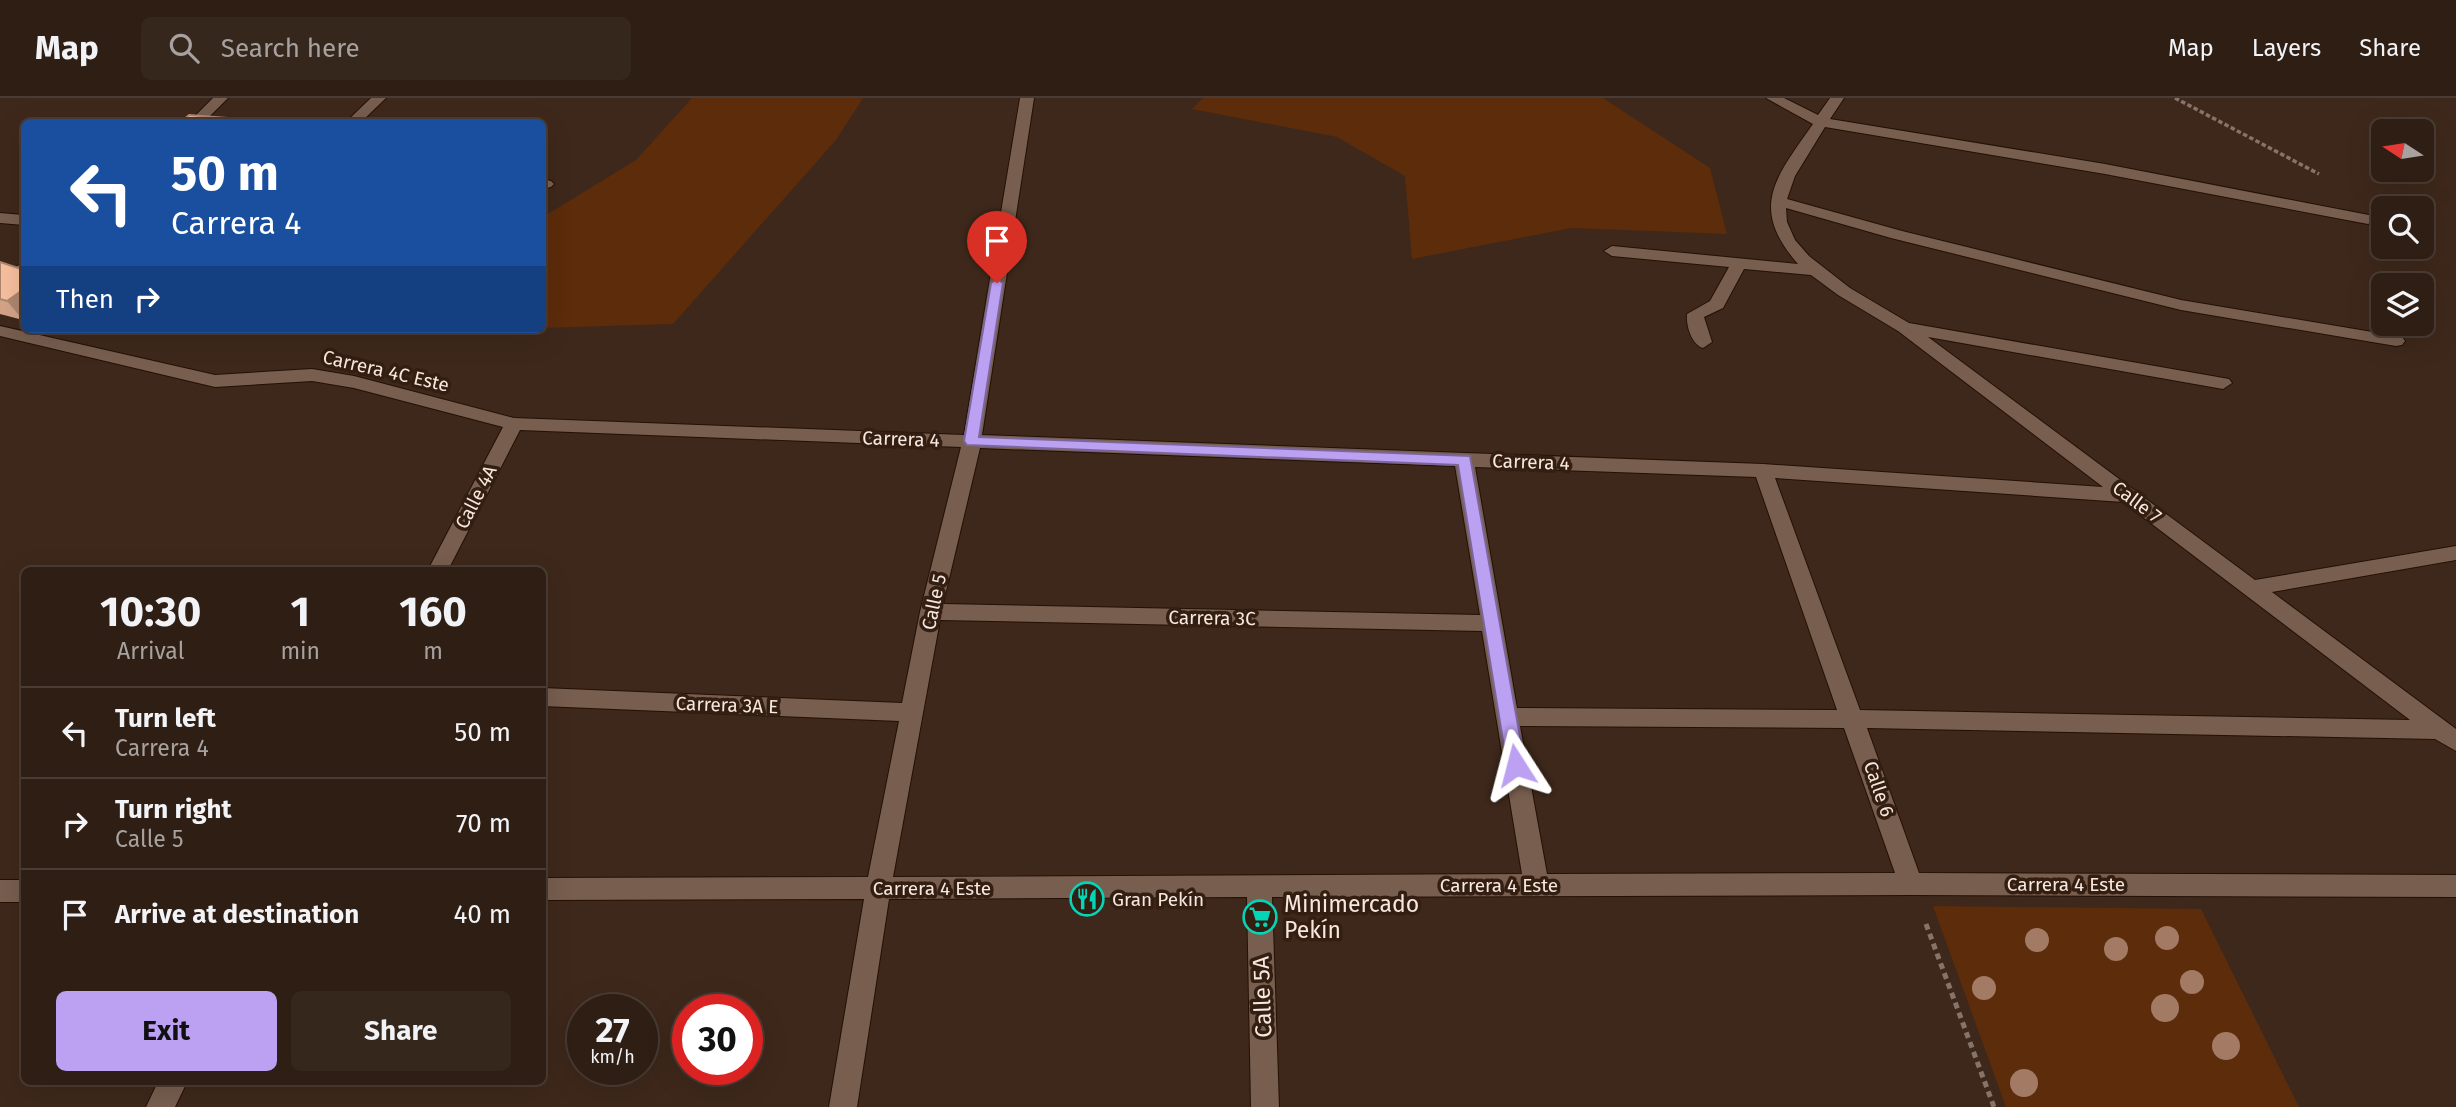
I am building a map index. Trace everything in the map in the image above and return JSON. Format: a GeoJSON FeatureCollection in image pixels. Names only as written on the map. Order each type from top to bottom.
{"type":"FeatureCollection","features":[{"type":"Feature","properties":{"kind":"street"},"geometry":{"type":"LineString","coordinates":[[199,119],[221,98]]}},
{"type":"Feature","properties":{"kind":"street"},"geometry":{"type":"LineString","coordinates":[[356,119],[379,98]]}},
{"type":"Feature","properties":{"kind":"street","name":"Calle 5"},"geometry":{"type":"LineString","coordinates":[[843,1107],[878,888],[930,612],[972,441],[1027,98]]}},
{"type":"Feature","properties":{"kind":"street"},"geometry":{"type":"LineString","coordinates":[[1773,98],[1821,122],[2105,169],[2368,219]]}},
{"type":"Feature","properties":{"kind":"street"},"geometry":{"type":"LineString","coordinates":[[1812,270],[1787,241],[1779,222],[1778,201],[1800,152],[1837,98]]}},
{"type":"Feature","properties":{"kind":"street"},"geometry":{"type":"LineString","coordinates":[[1778,201],[1897,235],[2181,305],[2396,341]]}},
{"type":"Feature","properties":{"kind":"street"},"geometry":{"type":"LineString","coordinates":[[0,218],[21,220]]}},
{"type":"Feature","properties":{"kind":"street"},"geometry":{"type":"LineString","coordinates":[[1612,251],[1812,270]]}},
{"type":"Feature","properties":{"kind":"street"},"geometry":{"type":"LineString","coordinates":[[1703,342],[1695,321],[1696,314],[1717,304],[1739,263]]}},
{"type":"Feature","properties":{"kind":"street"},"geometry":{"type":"LineString","coordinates":[[0,283],[21,269]]}},
{"type":"Feature","properties":{"kind":"street","name":"Calle 7"},"geometry":{"type":"LineString","coordinates":[[1812,270],[1904,327],[2448,736]]}},
{"type":"Feature","properties":{"kind":"street"},"geometry":{"type":"LineString","coordinates":[[1904,327],[2223,383]]}},
{"type":"Feature","properties":{"kind":"street","name":"Carrera 4C Este"},"geometry":{"type":"LineString","coordinates":[[0,331],[215,381],[312,375],[354,382],[514,424]]}},
{"type":"Feature","properties":{"kind":"street","name":"Carrera 4"},"geometry":{"type":"LineString","coordinates":[[514,424],[1763,471],[2127,495]]}},
{"type":"Feature","properties":{"kind":"street","name":"Calle 4A"},"geometry":{"type":"LineString","coordinates":[[440,567],[514,424]]}},
{"type":"Feature","properties":{"kind":"street"},"geometry":{"type":"LineString","coordinates":[[1464,460],[1536,885]]}},
{"type":"Feature","properties":{"kind":"street","name":"Calle 6"},"geometry":{"type":"LineString","coordinates":[[1763,471],[1912,884]]}},
{"type":"Feature","properties":{"kind":"street"},"geometry":{"type":"LineString","coordinates":[[2252,588],[2456,553]]}},
{"type":"Feature","properties":{"kind":"street","name":"Carrera 3C"},"geometry":{"type":"LineString","coordinates":[[930,612],[1493,623]]}},
{"type":"Feature","properties":{"kind":"street","name":"Carrera 3A E"},"geometry":{"type":"LineString","coordinates":[[546,698],[912,712]]}},
{"type":"Feature","properties":{"kind":"street"},"geometry":{"type":"LineString","coordinates":[[1508,717],[1854,719],[2448,736]]}},
{"type":"Feature","properties":{"kind":"street","name":"Carrera 4 Este"},"geometry":{"type":"LineString","coordinates":[[546,889],[1912,884],[2456,886]]}},
{"type":"Feature","properties":{"kind":"street","name":"Calle 5A"},"geometry":{"type":"LineString","coordinates":[[1259,886],[1265,1107]]}},
{"type":"Feature","properties":{"kind":"street"},"geometry":{"type":"LineString","coordinates":[[0,891],[21,891]]}},
{"type":"Feature","properties":{"kind":"street"},"geometry":{"type":"LineString","coordinates":[[160,1107],[171,1085]]}},
{"type":"Feature","properties":{"kind":"path"},"geometry":{"type":"LineString","coordinates":[[2175,98],[2319,174]]}},
{"type":"Feature","properties":{"kind":"path"},"geometry":{"type":"LineString","coordinates":[[1912,884],[1994,1107]]}},
{"type":"Feature","properties":{"kind":"shaded area"},"geometry":{"type":"Polygon","coordinates":[[[692,98],[863,98],[836,140],[673,324],[546,328],[546,215],[636,160],[692,98]]]}},
{"type":"Feature","properties":{"kind":"shaded area"},"geometry":{"type":"Polygon","coordinates":[[[1203,98],[1603,98],[1710,168],[1727,234],[1571,228],[1412,259],[1405,176],[1337,137],[1192,109],[1203,98]]]}},
{"type":"Feature","properties":{"kind":"shaded area"},"geometry":{"type":"Polygon","coordinates":[[[1933,906],[2201,909],[2299,1107],[2006,1107],[1933,906]]]}},
{"type":"Feature","properties":{"kind":"building"},"geometry":{"type":"Polygon","coordinates":[[[189,115],[239,119],[184,119],[189,115]]]}},
{"type":"Feature","properties":{"kind":"building"},"geometry":{"type":"Polygon","coordinates":[[[0,262],[21,269],[21,291],[7,301],[0,299],[0,262]]]}},
{"type":"Feature","properties":{"kind":"place","name":"Gran Pekín"},"geometry":{"type":"Point","coordinates":[1087,899]}},
{"type":"Feature","properties":{"kind":"place","name":"Minimercado Pekín"},"geometry":{"type":"Point","coordinates":[1260,917]}},
{"type":"Feature","properties":{"kind":"route"},"geometry":{"type":"LineString","coordinates":[[997,283],[972,441],[1464,460],[1516,765]]}}]}
